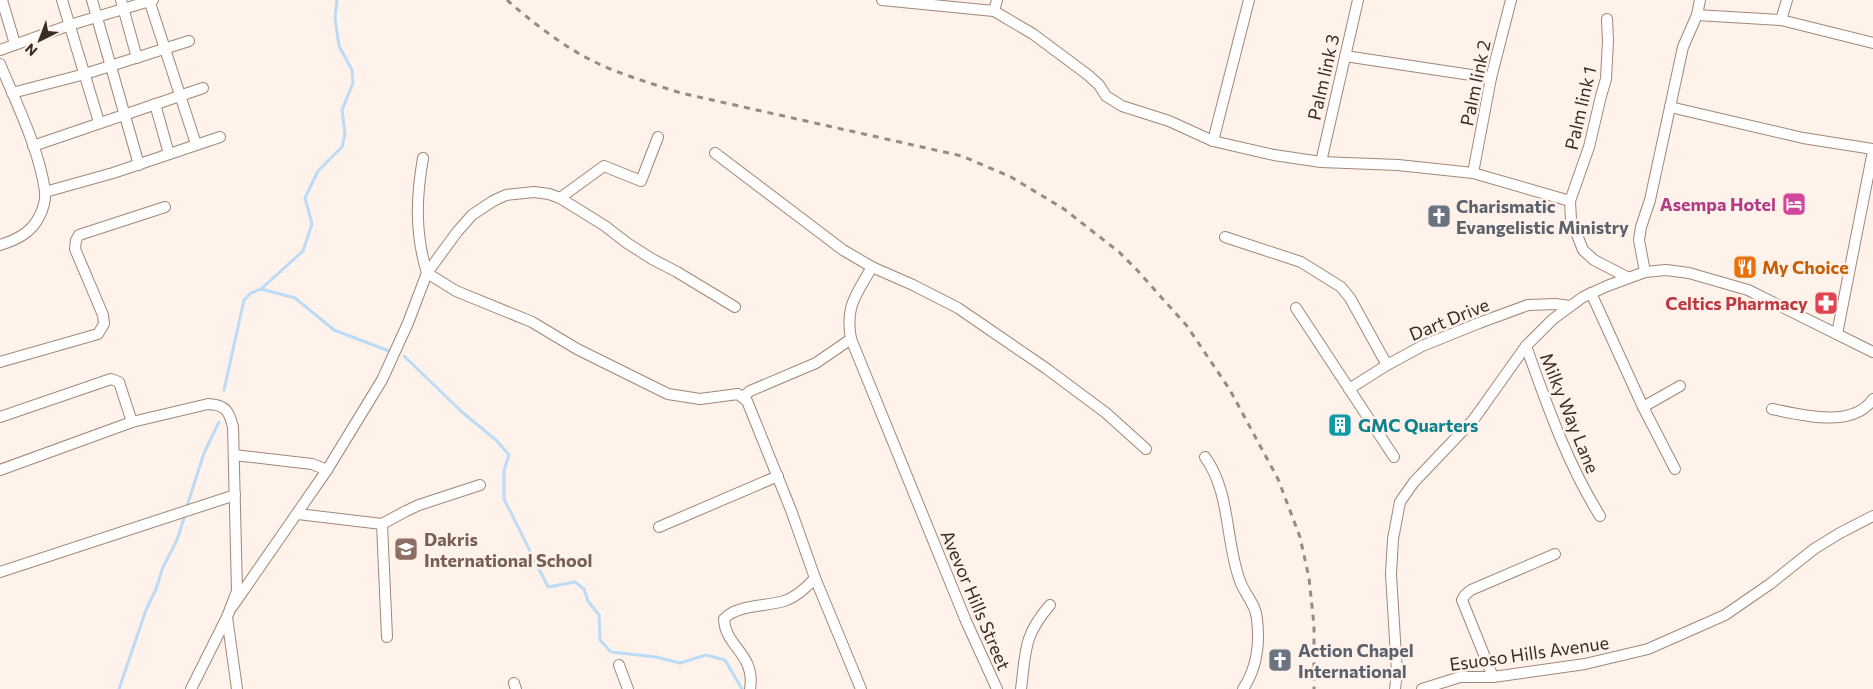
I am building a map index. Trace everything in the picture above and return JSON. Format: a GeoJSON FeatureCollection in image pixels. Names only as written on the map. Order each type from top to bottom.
{"type":"FeatureCollection","features":[{"type":"Feature","properties":{"kind":"street"},"geometry":{"type":"LineString","coordinates":[[2,0],[16,44]]}},
{"type":"Feature","properties":{"kind":"street"},"geometry":{"type":"LineString","coordinates":[[62,0],[99,122]]}},
{"type":"Feature","properties":{"kind":"street"},"geometry":{"type":"LineString","coordinates":[[92,0],[139,164]]}},
{"type":"Feature","properties":{"kind":"street"},"geometry":{"type":"LineString","coordinates":[[0,50],[98,17],[122,4],[151,0],[164,48],[196,144]]}},
{"type":"Feature","properties":{"kind":"street"},"geometry":{"type":"LineString","coordinates":[[882,0],[994,11],[1033,34],[1088,75],[1099,85],[1106,96],[1122,106],[1169,121],[1213,141],[1274,155],[1321,162],[1398,165],[1473,173],[1570,201],[1571,220],[1583,250],[1594,260],[1627,277]]}},
{"type":"Feature","properties":{"kind":"street"},"geometry":{"type":"LineString","coordinates":[[994,11],[997,0]]}},
{"type":"Feature","properties":{"kind":"street"},"geometry":{"type":"LineString","coordinates":[[1213,141],[1249,0]]}},
{"type":"Feature","properties":{"kind":"street","name":"Palm link 3"},"geometry":{"type":"LineString","coordinates":[[1321,162],[1358,0]]}},
{"type":"Feature","properties":{"kind":"street","name":"Palm link 2"},"geometry":{"type":"LineString","coordinates":[[1473,173],[1491,78],[1511,0]]}},
{"type":"Feature","properties":{"kind":"street"},"geometry":{"type":"LineString","coordinates":[[1645,272],[1639,240],[1683,47],[1697,15],[1700,0]]}},
{"type":"Feature","properties":{"kind":"street"},"geometry":{"type":"LineString","coordinates":[[1781,20],[1787,0]]}},
{"type":"Feature","properties":{"kind":"street"},"geometry":{"type":"LineString","coordinates":[[122,4],[136,58]]}},
{"type":"Feature","properties":{"kind":"street"},"geometry":{"type":"LineString","coordinates":[[1697,15],[1781,20],[1873,43]]}},
{"type":"Feature","properties":{"kind":"street","name":"Palm link 1"},"geometry":{"type":"LineString","coordinates":[[1570,201],[1589,146],[1606,79],[1607,19]]}},
{"type":"Feature","properties":{"kind":"street"},"geometry":{"type":"LineString","coordinates":[[12,93],[85,74],[189,41]]}},
{"type":"Feature","properties":{"kind":"street"},"geometry":{"type":"LineString","coordinates":[[1345,56],[1491,78]]}},
{"type":"Feature","properties":{"kind":"street"},"geometry":{"type":"LineString","coordinates":[[0,64],[33,146],[45,192],[40,216],[33,227],[14,240],[0,245]]}},
{"type":"Feature","properties":{"kind":"street"},"geometry":{"type":"LineString","coordinates":[[33,146],[203,88]]}},
{"type":"Feature","properties":{"kind":"street"},"geometry":{"type":"LineString","coordinates":[[155,104],[169,154]]}},
{"type":"Feature","properties":{"kind":"street"},"geometry":{"type":"LineString","coordinates":[[1670,107],[1803,138],[1873,150],[1837,334]]}},
{"type":"Feature","properties":{"kind":"street"},"geometry":{"type":"LineString","coordinates":[[45,192],[94,179],[220,137]]}},
{"type":"Feature","properties":{"kind":"street"},"geometry":{"type":"LineString","coordinates":[[560,198],[604,166],[640,181],[658,137]]}},
{"type":"Feature","properties":{"kind":"street"},"geometry":{"type":"LineString","coordinates":[[715,153],[843,250],[872,267],[958,308],[1086,397],[1146,449]]}},
{"type":"Feature","properties":{"kind":"street"},"geometry":{"type":"LineString","coordinates":[[423,158],[419,181],[417,224],[426,273],[456,291],[532,322],[585,353],[668,394],[700,399],[738,394],[744,397],[778,476],[815,578],[861,689]]}},
{"type":"Feature","properties":{"kind":"street"},"geometry":{"type":"LineString","coordinates":[[232,606],[298,514],[382,380],[408,323],[426,273],[472,215],[493,201],[506,195],[534,192],[560,198],[605,226],[626,243],[735,307]]}},
{"type":"Feature","properties":{"kind":"street"},"geometry":{"type":"LineString","coordinates":[[0,362],[98,334],[104,324],[103,315],[75,249],[76,240],[79,235],[165,207]]}},
{"type":"Feature","properties":{"kind":"street"},"geometry":{"type":"LineString","coordinates":[[1225,237],[1301,262],[1342,287],[1387,365]]}},
{"type":"Feature","properties":{"kind":"street","name":"Avevor Hills Street"},"geometry":{"type":"LineString","coordinates":[[872,267],[853,300],[849,311],[851,338],[926,523],[997,689]]}},
{"type":"Feature","properties":{"kind":"street"},"geometry":{"type":"LineString","coordinates":[[1395,689],[1397,673],[1391,574],[1393,539],[1400,502],[1414,482],[1474,419],[1526,346],[1553,319],[1570,306],[1591,293],[1627,277],[1645,272],[1666,270],[1689,273],[1748,290],[1873,352]]}},
{"type":"Feature","properties":{"kind":"street"},"geometry":{"type":"LineString","coordinates":[[1591,293],[1675,469]]}},
{"type":"Feature","properties":{"kind":"street","name":"Dart Drive"},"geometry":{"type":"LineString","coordinates":[[1349,389],[1422,346],[1528,305],[1555,304],[1570,306]]}},
{"type":"Feature","properties":{"kind":"street"},"geometry":{"type":"LineString","coordinates":[[1296,308],[1394,457]]}},
{"type":"Feature","properties":{"kind":"street"},"geometry":{"type":"LineString","coordinates":[[744,397],[755,388],[816,363],[851,338]]}},
{"type":"Feature","properties":{"kind":"street","name":"Milky Way Lane"},"geometry":{"type":"LineString","coordinates":[[1526,346],[1558,435],[1583,489],[1600,516]]}},
{"type":"Feature","properties":{"kind":"street"},"geometry":{"type":"LineString","coordinates":[[0,417],[110,378],[118,382],[132,422]]}},
{"type":"Feature","properties":{"kind":"street"},"geometry":{"type":"LineString","coordinates":[[1644,407],[1680,386]]}},
{"type":"Feature","properties":{"kind":"street"},"geometry":{"type":"LineString","coordinates":[[1772,409],[1806,416],[1834,418],[1863,410],[1873,399]]}},
{"type":"Feature","properties":{"kind":"street"},"geometry":{"type":"LineString","coordinates":[[0,470],[132,422],[208,404],[218,405],[225,409],[230,415],[233,427],[237,591],[227,618],[192,689]]}},
{"type":"Feature","properties":{"kind":"street"},"geometry":{"type":"LineString","coordinates":[[234,455],[312,464],[327,470]]}},
{"type":"Feature","properties":{"kind":"street"},"geometry":{"type":"LineString","coordinates":[[1205,457],[1214,469],[1222,492],[1240,581],[1256,609],[1258,633],[1256,659],[1249,680],[1243,689]]}},
{"type":"Feature","properties":{"kind":"street"},"geometry":{"type":"LineString","coordinates":[[659,527],[778,476]]}},
{"type":"Feature","properties":{"kind":"street"},"geometry":{"type":"LineString","coordinates":[[298,514],[382,524],[406,510],[480,485]]}},
{"type":"Feature","properties":{"kind":"street"},"geometry":{"type":"LineString","coordinates":[[0,572],[235,495]]}},
{"type":"Feature","properties":{"kind":"street","name":"Esuoso Hills Avenue"},"geometry":{"type":"LineString","coordinates":[[1422,689],[1460,677],[1493,677],[1585,664],[1648,649],[1725,615],[1770,584],[1814,549],[1873,516]]}},
{"type":"Feature","properties":{"kind":"street"},"geometry":{"type":"LineString","coordinates":[[382,524],[387,637]]}},
{"type":"Feature","properties":{"kind":"street"},"geometry":{"type":"LineString","coordinates":[[1493,677],[1462,600],[1472,590],[1555,554]]}},
{"type":"Feature","properties":{"kind":"street"},"geometry":{"type":"LineString","coordinates":[[750,689],[749,667],[746,659],[724,629],[724,619],[733,612],[786,600],[806,588],[815,578]]}},
{"type":"Feature","properties":{"kind":"street"},"geometry":{"type":"LineString","coordinates":[[1020,689],[1028,637],[1039,618],[1050,605]]}},
{"type":"Feature","properties":{"kind":"street"},"geometry":{"type":"LineString","coordinates":[[227,618],[237,689]]}},
{"type":"Feature","properties":{"kind":"street"},"geometry":{"type":"LineString","coordinates":[[619,665],[628,689]]}},
{"type":"Feature","properties":{"kind":"waterway"},"geometry":{"type":"LineString","coordinates":[[224,390],[244,300],[251,293],[261,289],[303,251],[312,224],[305,198],[318,171],[342,147],[345,134],[342,110],[353,83],[352,70],[339,46],[335,18],[337,0]]}},
{"type":"Feature","properties":{"kind":"waterway"},"geometry":{"type":"LineString","coordinates":[[261,289],[295,298],[334,330],[389,351]]}},
{"type":"Feature","properties":{"kind":"waterway"},"geometry":{"type":"LineString","coordinates":[[404,356],[462,412],[496,440],[509,455],[504,470],[504,499],[548,587],[575,582],[584,589],[588,601],[599,615],[600,640],[611,652],[656,657],[680,663],[706,655],[725,660],[742,689]]}},
{"type":"Feature","properties":{"kind":"waterway"},"geometry":{"type":"LineString","coordinates":[[186,509],[204,453],[219,422]]}},
{"type":"Feature","properties":{"kind":"waterway"},"geometry":{"type":"LineString","coordinates":[[119,689],[146,610],[156,589],[163,567],[177,540],[185,515]]}},
{"type":"Feature","properties":{"kind":"railway"},"geometry":{"type":"LineString","coordinates":[[507,0],[577,53],[633,77],[681,93],[962,156],[1011,177],[1064,209],[1119,252],[1187,326],[1230,390],[1278,479],[1300,537],[1309,578],[1314,625],[1314,689]]}},
{"type":"Feature","properties":{"kind":"place","name":"Asempa Hotel"},"geometry":{"type":"Point","coordinates":[1794,204]}},
{"type":"Feature","properties":{"kind":"place","name":"Charismatic Evangelistic Ministry"},"geometry":{"type":"Point","coordinates":[1439,216]}},
{"type":"Feature","properties":{"kind":"place","name":"My Choice"},"geometry":{"type":"Point","coordinates":[1745,267]}},
{"type":"Feature","properties":{"kind":"place","name":"Celtics Pharmacy"},"geometry":{"type":"Point","coordinates":[1826,303]}},
{"type":"Feature","properties":{"kind":"place","name":"GMC Quarters"},"geometry":{"type":"Point","coordinates":[1340,425]}},
{"type":"Feature","properties":{"kind":"place","name":"Dakris International School"},"geometry":{"type":"Point","coordinates":[406,549]}},
{"type":"Feature","properties":{"kind":"place","name":"Action Chapel International"},"geometry":{"type":"Point","coordinates":[1280,660]}}]}
